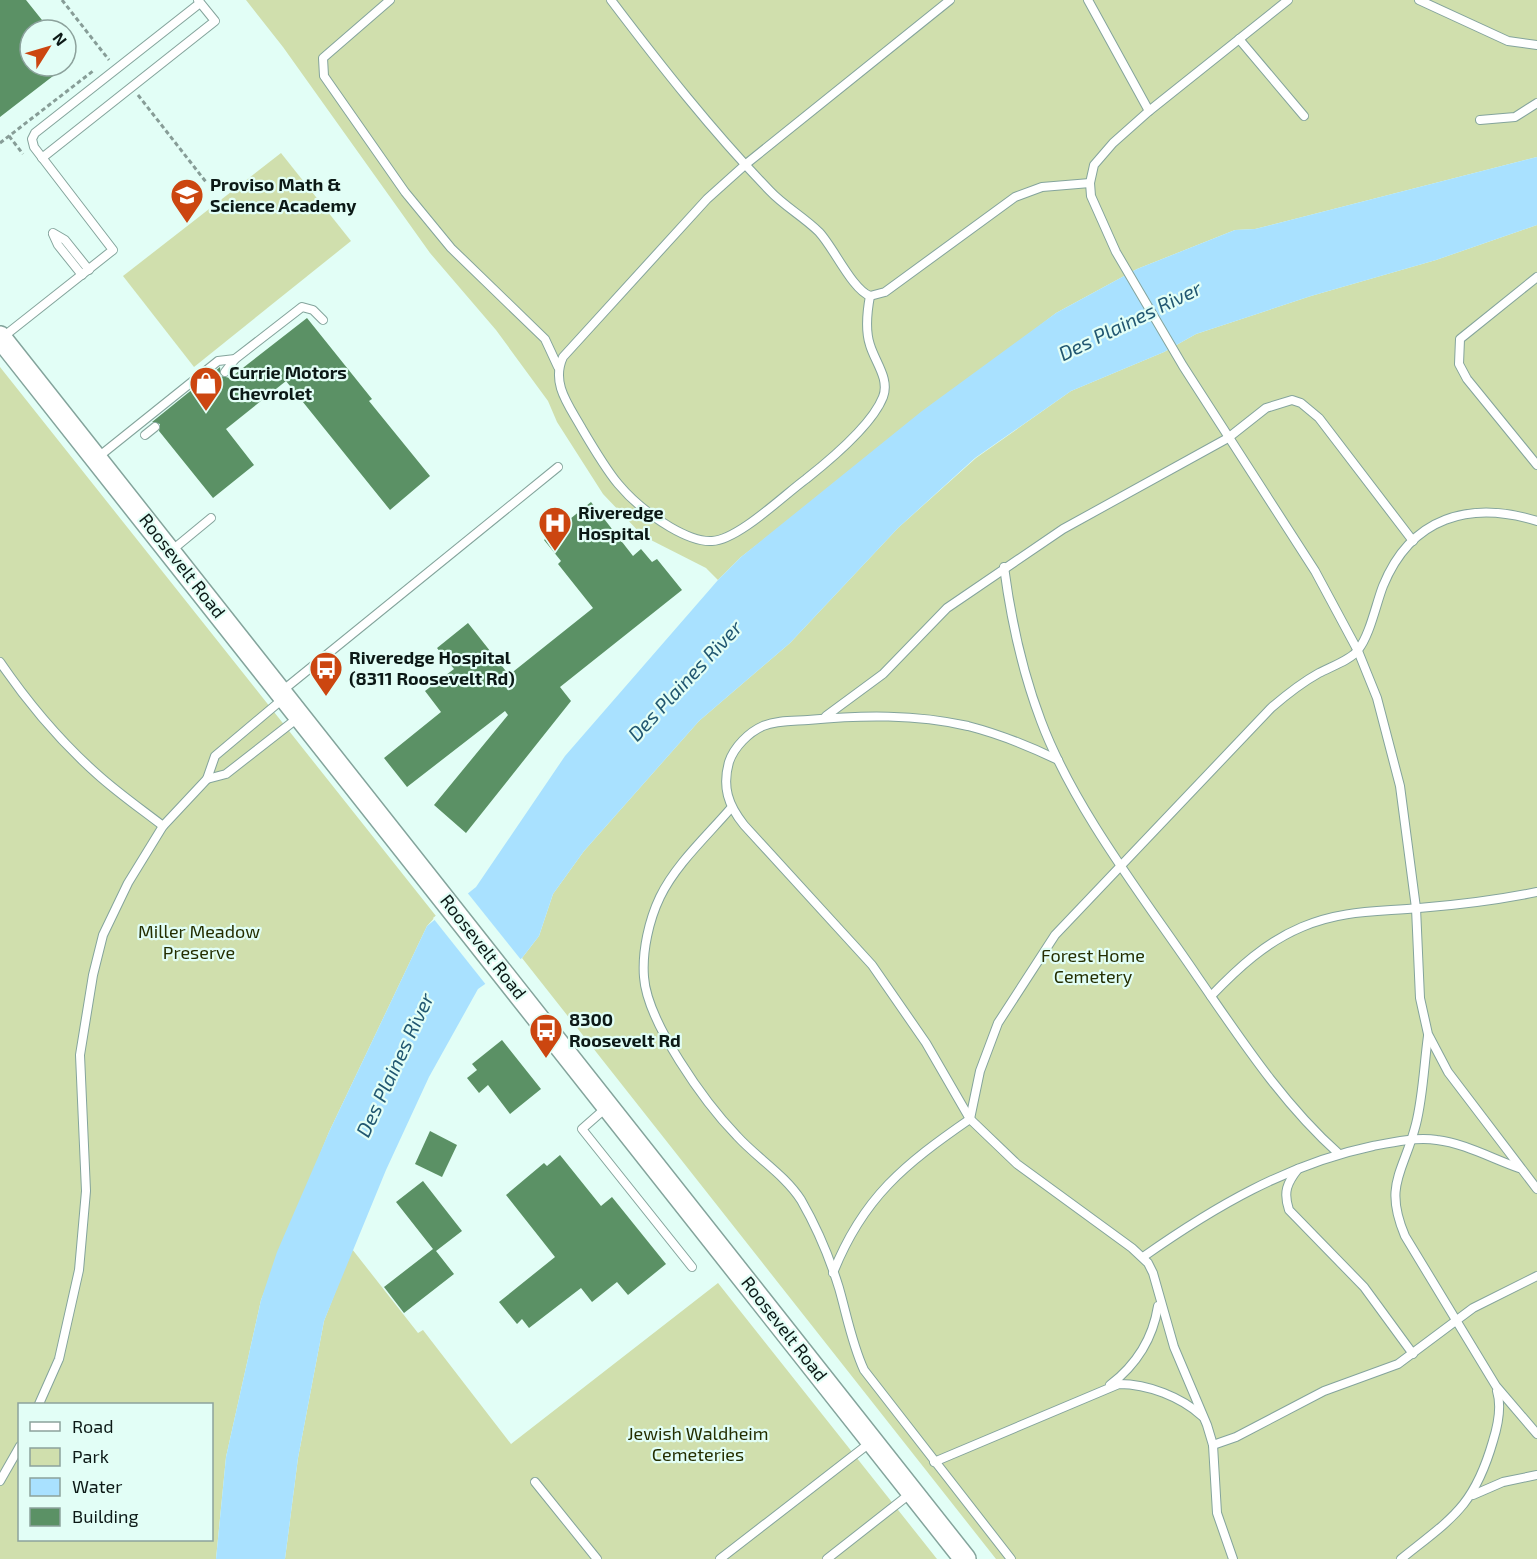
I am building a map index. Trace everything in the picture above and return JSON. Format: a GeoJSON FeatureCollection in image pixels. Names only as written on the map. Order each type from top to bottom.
{"type":"FeatureCollection","features":[{"type":"Feature","properties":{"kind":"main road","name":"Roosevelt Road"},"geometry":{"type":"LineString","coordinates":[[1,338],[965,1559]]}},
{"type":"Feature","properties":{"kind":"lane"},"geometry":{"type":"LineString","coordinates":[[390,0],[323,58],[324,76],[405,192],[451,248],[545,339],[558,367],[561,391],[602,464],[622,491],[646,512],[676,531],[699,540],[715,541],[734,534],[823,466],[876,411],[884,395],[885,385],[870,344],[867,313],[870,296]]}},
{"type":"Feature","properties":{"kind":"lane"},"geometry":{"type":"LineString","coordinates":[[611,0],[688,99],[771,193],[818,232],[837,253],[858,288],[870,296],[885,292],[1015,197],[1042,188],[1090,183]]}},
{"type":"Feature","properties":{"kind":"lane"},"geometry":{"type":"LineString","coordinates":[[558,367],[563,357],[664,243],[746,164],[950,0]]}},
{"type":"Feature","properties":{"kind":"lane"},"geometry":{"type":"LineString","coordinates":[[1088,0],[1149,111]]}},
{"type":"Feature","properties":{"kind":"lane"},"geometry":{"type":"LineString","coordinates":[[1288,0],[1149,111],[1102,154],[1094,165],[1090,183],[1097,214],[1116,252],[1183,366],[1315,571],[1358,651],[1377,698],[1400,786],[1416,908],[1420,998],[1428,1034],[1448,1072],[1537,1189]]}},
{"type":"Feature","properties":{"kind":"lane"},"geometry":{"type":"LineString","coordinates":[[1419,0],[1508,41],[1537,45]]}},
{"type":"Feature","properties":{"kind":"lane"},"geometry":{"type":"LineString","coordinates":[[1,338],[114,250],[42,158],[34,147],[32,139],[35,133],[199,2],[214,21],[42,158]]}},
{"type":"Feature","properties":{"kind":"lane"},"geometry":{"type":"LineString","coordinates":[[1239,39],[1304,116]]}},
{"type":"Feature","properties":{"kind":"lane"},"geometry":{"type":"LineString","coordinates":[[1480,120],[1515,117],[1537,103]]}},
{"type":"Feature","properties":{"kind":"lane"},"geometry":{"type":"LineString","coordinates":[[52,233],[65,240],[85,272],[58,245],[52,233]]}},
{"type":"Feature","properties":{"kind":"lane"},"geometry":{"type":"LineString","coordinates":[[1537,276],[1460,339],[1459,364],[1467,379],[1537,465]]}},
{"type":"Feature","properties":{"kind":"lane"},"geometry":{"type":"LineString","coordinates":[[225,372],[235,359],[302,307],[313,310],[323,320]]}},
{"type":"Feature","properties":{"kind":"lane"},"geometry":{"type":"LineString","coordinates":[[97,458],[218,362],[235,359]]}},
{"type":"Feature","properties":{"kind":"lane"},"geometry":{"type":"LineString","coordinates":[[824,718],[883,674],[947,608],[1004,567],[1073,523],[1228,438],[1266,408],[1292,400],[1301,403],[1319,418],[1413,540]]}},
{"type":"Feature","properties":{"kind":"lane"},"geometry":{"type":"LineString","coordinates":[[145,435],[155,427]]}},
{"type":"Feature","properties":{"kind":"lane"},"geometry":{"type":"LineString","coordinates":[[39,1403],[54,1369],[76,1281],[83,1232],[86,1157],[80,1055],[93,975],[103,935],[128,884],[163,826],[207,779],[215,756],[284,694],[558,467]]}},
{"type":"Feature","properties":{"kind":"lane"},"geometry":{"type":"LineString","coordinates":[[833,1273],[851,1232],[879,1193],[918,1155],[970,1119],[980,1071],[998,1023],[1055,935],[1283,698],[1299,685],[1358,651],[1385,580],[1413,540],[1441,522],[1473,511],[1509,513],[1537,521]]}},
{"type":"Feature","properties":{"kind":"lane"},"geometry":{"type":"LineString","coordinates":[[170,551],[211,518]]}},
{"type":"Feature","properties":{"kind":"lane"},"geometry":{"type":"LineString","coordinates":[[1004,567],[1010,618],[1022,663],[1041,721],[1058,760],[1122,865],[1242,1040],[1306,1122],[1338,1154]]}},
{"type":"Feature","properties":{"kind":"lane"},"geometry":{"type":"LineString","coordinates":[[0,662],[41,716],[71,748],[99,776],[163,826]]}},
{"type":"Feature","properties":{"kind":"lane"},"geometry":{"type":"LineString","coordinates":[[1058,760],[999,736],[937,720],[863,715],[765,725],[742,741],[731,756],[726,774],[730,808],[872,964],[926,1043],[970,1119],[1017,1164],[1143,1257],[1153,1273],[1159,1301],[1174,1347],[1213,1445],[1217,1513],[1233,1559]]}},
{"type":"Feature","properties":{"kind":"lane"},"geometry":{"type":"LineString","coordinates":[[207,779],[226,774],[301,716]]}},
{"type":"Feature","properties":{"kind":"lane"},"geometry":{"type":"LineString","coordinates":[[730,808],[669,881],[659,898],[644,951],[644,977],[647,993],[668,1040],[717,1113],[737,1136],[789,1185],[800,1200],[833,1273],[856,1352],[864,1370],[1011,1559]]}},
{"type":"Feature","properties":{"kind":"lane"},"geometry":{"type":"LineString","coordinates":[[1211,996],[1251,957],[1301,928],[1360,910],[1416,908],[1537,892]]}},
{"type":"Feature","properties":{"kind":"lane"},"geometry":{"type":"LineString","coordinates":[[1428,1034],[1420,1105],[1412,1140],[1395,1183],[1397,1216],[1405,1236],[1496,1386],[1537,1434]]}},
{"type":"Feature","properties":{"kind":"lane"},"geometry":{"type":"LineString","coordinates":[[608,1106],[582,1129],[692,1267]]}},
{"type":"Feature","properties":{"kind":"lane"},"geometry":{"type":"LineString","coordinates":[[1143,1257],[1205,1214],[1299,1168],[1338,1154],[1412,1140],[1438,1140],[1521,1169]]}},
{"type":"Feature","properties":{"kind":"lane"},"geometry":{"type":"LineString","coordinates":[[1299,1168],[1287,1184],[1285,1193],[1289,1210],[1364,1287],[1413,1354]]}},
{"type":"Feature","properties":{"kind":"lane"},"geometry":{"type":"LineString","coordinates":[[1213,1445],[1236,1437],[1305,1400],[1389,1368],[1413,1354],[1489,1298],[1537,1276]]}},
{"type":"Feature","properties":{"kind":"lane"},"geometry":{"type":"LineString","coordinates":[[1106,1388],[1126,1371],[1144,1348],[1154,1327],[1159,1301]]}},
{"type":"Feature","properties":{"kind":"lane"},"geometry":{"type":"LineString","coordinates":[[934,1462],[1106,1388],[1130,1384],[1177,1398],[1203,1417]]}},
{"type":"Feature","properties":{"kind":"lane"},"geometry":{"type":"LineString","coordinates":[[1401,1559],[1454,1517],[1473,1495],[1496,1432],[1499,1410],[1496,1386]]}},
{"type":"Feature","properties":{"kind":"lane"},"geometry":{"type":"LineString","coordinates":[[720,1559],[872,1441]]}},
{"type":"Feature","properties":{"kind":"lane"},"geometry":{"type":"LineString","coordinates":[[0,1481],[18,1450]]}},
{"type":"Feature","properties":{"kind":"lane"},"geometry":{"type":"LineString","coordinates":[[1473,1495],[1503,1482],[1537,1475]]}},
{"type":"Feature","properties":{"kind":"lane"},"geometry":{"type":"LineString","coordinates":[[535,1482],[597,1559]]}},
{"type":"Feature","properties":{"kind":"lane"},"geometry":{"type":"LineString","coordinates":[[827,1559],[912,1492]]}},
{"type":"Feature","properties":{"kind":"path"},"geometry":{"type":"LineString","coordinates":[[0,143],[117,52]]}},
{"type":"Feature","properties":{"kind":"green space"},"geometry":{"type":"Polygon","coordinates":[[[246,0],[1537,0],[1537,157],[1255,229],[1235,230],[1137,269],[1056,313],[741,557],[718,580],[706,568],[643,536],[603,494],[557,422],[548,401],[496,330],[430,253],[283,47],[246,0]]]}},
{"type":"Feature","properties":{"kind":"green space"},"geometry":{"type":"Polygon","coordinates":[[[281,153],[351,241],[194,367],[123,276],[281,153]]]}},
{"type":"Feature","properties":{"kind":"green space","name":"Forest Home Cemetery"},"geometry":{"type":"Polygon","coordinates":[[[1537,225],[1537,1559],[996,1559],[522,958],[539,936],[553,894],[584,851],[699,721],[790,643],[898,528],[976,458],[1071,391],[1164,352],[1196,334],[1311,296],[1436,260],[1537,225]]]}},
{"type":"Feature","properties":{"kind":"green space","name":"Miller Meadow Preserve"},"geometry":{"type":"Polygon","coordinates":[[[0,367],[436,916],[427,926],[329,1132],[261,1300],[226,1457],[216,1559],[0,1559],[0,367]]]}},
{"type":"Feature","properties":{"kind":"green space","name":"Jewish Waldheim Cemeteries"},"geometry":{"type":"Polygon","coordinates":[[[352,1249],[418,1333],[423,1330],[511,1444],[718,1283],[937,1559],[285,1559],[298,1458],[324,1321],[352,1249]]]}},
{"type":"Feature","properties":{"kind":"water","name":"Des Plaines River"},"geometry":{"type":"Polygon","coordinates":[[[1537,157],[1537,225],[1436,260],[1311,296],[1196,334],[1164,352],[1071,391],[975,458],[898,528],[790,643],[699,721],[584,851],[553,894],[539,936],[522,958],[478,989],[429,1077],[386,1170],[324,1321],[298,1458],[285,1559],[216,1559],[226,1457],[261,1300],[277,1252],[329,1132],[427,926],[476,887],[565,756],[718,580],[741,557],[922,411],[1056,313],[1137,269],[1235,230],[1255,229],[1537,157]]]}},
{"type":"Feature","properties":{"kind":"pier"},"geometry":{"type":"Polygon","coordinates":[[[466,891],[522,961],[487,986],[433,918],[466,891]]]}},
{"type":"Feature","properties":{"kind":"building"},"geometry":{"type":"Polygon","coordinates":[[[0,0],[26,0],[40,18],[18,18],[18,78],[50,78],[0,117],[0,0]]]}},
{"type":"Feature","properties":{"kind":"building","name":"Currie Motors Chevrolet"},"geometry":{"type":"Polygon","coordinates":[[[307,318],[372,399],[369,401],[430,476],[390,510],[286,381],[226,429],[254,465],[213,498],[159,431],[160,424],[152,422],[220,367],[221,376],[230,378],[307,318]]]}},
{"type":"Feature","properties":{"kind":"building"},"geometry":{"type":"Polygon","coordinates":[[[591,502],[633,556],[641,549],[652,562],[657,559],[682,590],[560,687],[571,701],[466,833],[434,805],[508,715],[505,711],[407,787],[384,758],[441,712],[425,691],[454,669],[437,648],[468,623],[509,675],[593,608],[558,564],[561,561],[544,540],[591,502]]]}},
{"type":"Feature","properties":{"kind":"building"},"geometry":{"type":"Polygon","coordinates":[[[502,1040],[541,1089],[510,1114],[488,1085],[479,1093],[467,1078],[477,1070],[472,1064],[502,1040]]]}},
{"type":"Feature","properties":{"kind":"building"},"geometry":{"type":"Polygon","coordinates":[[[430,1131],[457,1145],[442,1177],[415,1164],[430,1131]]]}},
{"type":"Feature","properties":{"kind":"building"},"geometry":{"type":"Polygon","coordinates":[[[560,1155],[601,1206],[612,1197],[666,1264],[628,1295],[617,1282],[592,1302],[581,1288],[529,1328],[522,1319],[517,1324],[499,1302],[555,1257],[506,1195],[544,1163],[547,1166],[560,1155]]]}},
{"type":"Feature","properties":{"kind":"building"},"geometry":{"type":"Polygon","coordinates":[[[423,1181],[462,1231],[436,1251],[454,1274],[404,1313],[384,1287],[433,1249],[396,1202],[423,1181]]]}},
{"type":"Feature","properties":{"kind":"place","name":"Proviso Math & Science Academy"},"geometry":{"type":"Point","coordinates":[187,224]}},
{"type":"Feature","properties":{"kind":"place","name":"Currie Motors Chevrolet"},"geometry":{"type":"Point","coordinates":[206,412]}},
{"type":"Feature","properties":{"kind":"place","name":"Riveredge Hospital"},"geometry":{"type":"Point","coordinates":[555,552]}},
{"type":"Feature","properties":{"kind":"place","name":"Riveredge Hospital (8311 Roosevelt Rd)"},"geometry":{"type":"Point","coordinates":[326,697]}},
{"type":"Feature","properties":{"kind":"place","name":"8300 Roosevelt Rd"},"geometry":{"type":"Point","coordinates":[546,1059]}}]}
